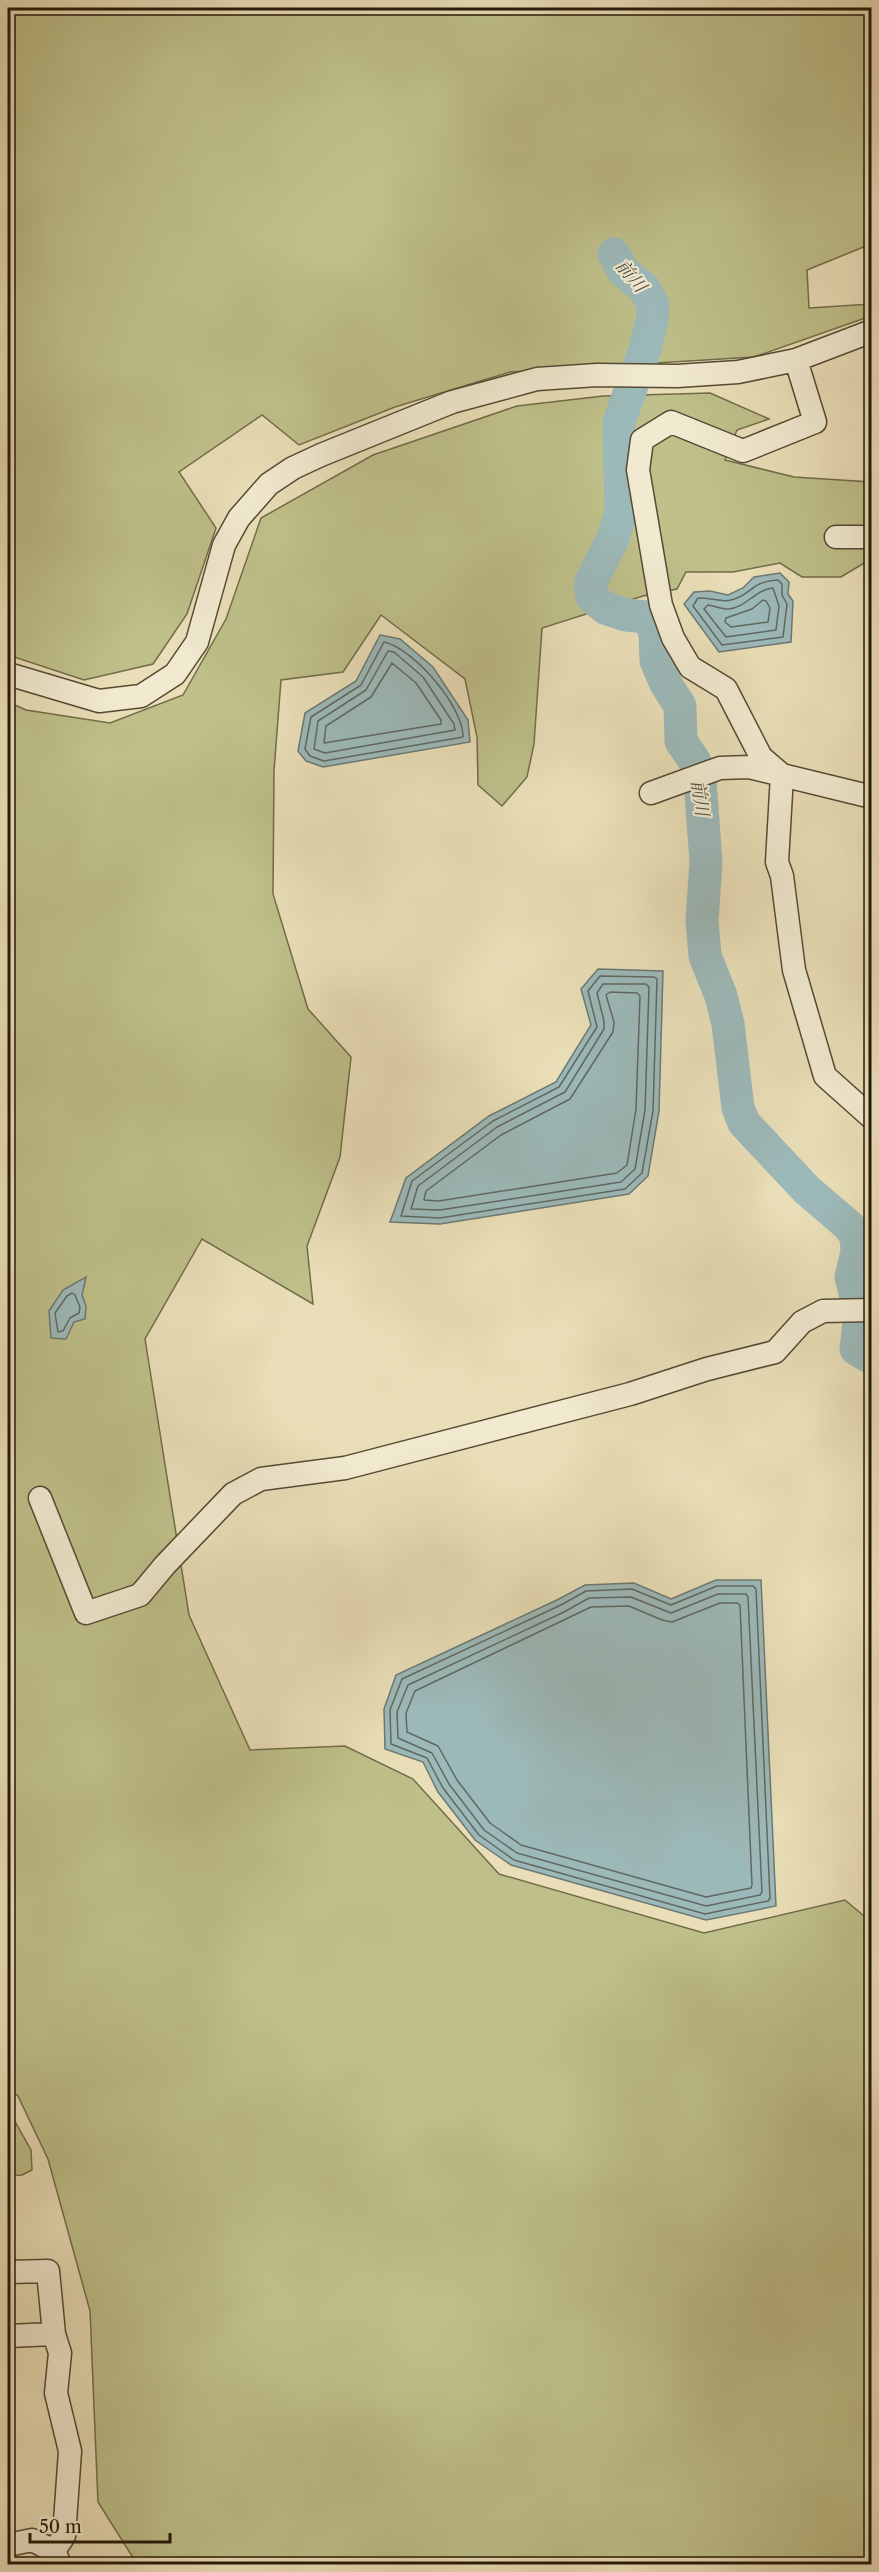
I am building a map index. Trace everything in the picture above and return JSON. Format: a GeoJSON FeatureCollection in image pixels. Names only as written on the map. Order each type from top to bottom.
{"type":"FeatureCollection","features":[{"type":"Feature","properties":{"kind":"street"},"geometry":{"type":"LineString","coordinates":[[8,674],[99,700],[141,696],[175,674],[197,642],[224,545],[239,518],[269,484],[293,468],[321,455],[452,402],[537,379],[597,375],[677,376],[738,372],[796,360],[872,331]]}},
{"type":"Feature","properties":{"kind":"street"},"geometry":{"type":"LineString","coordinates":[[782,775],[761,757],[726,689],[690,667],[674,638],[661,605],[638,470],[642,440],[671,422],[742,450],[815,422],[796,360]]}},
{"type":"Feature","properties":{"kind":"street"},"geometry":{"type":"LineString","coordinates":[[836,537],[872,537]]}},
{"type":"Feature","properties":{"kind":"street"},"geometry":{"type":"LineString","coordinates":[[651,792],[720,768],[749,767],[872,796]]}},
{"type":"Feature","properties":{"kind":"street"},"geometry":{"type":"LineString","coordinates":[[782,775],[777,862],[782,876],[794,970],[825,1076],[872,1118]]}},
{"type":"Feature","properties":{"kind":"street"},"geometry":{"type":"LineString","coordinates":[[40,1498],[86,1613],[140,1595],[165,1565],[233,1494],[261,1479],[345,1468],[630,1394],[707,1369],[775,1352],[802,1322],[823,1311],[872,1310]]}},
{"type":"Feature","properties":{"kind":"street"},"geometry":{"type":"LineString","coordinates":[[8,2272],[48,2271],[54,2334],[60,2353],[56,2393],[70,2451],[64,2536],[57,2558],[32,2540],[8,2545]]}},
{"type":"Feature","properties":{"kind":"street"},"geometry":{"type":"LineString","coordinates":[[8,2336],[54,2334]]}},
{"type":"Feature","properties":{"kind":"green space"},"geometry":{"type":"Polygon","coordinates":[[[8,8],[871,8],[871,244],[807,270],[809,308],[871,304],[871,316],[754,357],[510,372],[395,407],[299,445],[262,415],[179,472],[216,528],[187,614],[153,664],[84,680],[8,655],[8,8]]]}},
{"type":"Feature","properties":{"kind":"green space"},"geometry":{"type":"Polygon","coordinates":[[[710,393],[769,419],[737,430],[725,460],[794,477],[871,482],[871,559],[841,577],[802,577],[780,563],[733,572],[686,572],[677,589],[643,596],[542,628],[534,744],[527,777],[502,806],[478,785],[477,737],[465,679],[381,615],[343,672],[281,680],[274,771],[273,894],[308,1009],[351,1057],[340,1157],[307,1246],[313,1304],[202,1239],[145,1339],[189,1615],[250,1750],[345,1746],[413,1779],[499,1874],[704,1933],[845,1900],[871,1922],[871,2564],[137,2564],[98,2502],[90,2311],[48,2159],[18,2096],[8,2089],[8,702],[26,710],[110,723],[183,695],[226,619],[261,518],[373,455],[517,406],[603,396],[710,393]]]}},
{"type":"Feature","properties":{"kind":"green space"},"geometry":{"type":"Polygon","coordinates":[[[8,2109],[31,2150],[32,2170],[22,2175],[8,2176],[8,2109]]]}},
{"type":"Feature","properties":{"kind":"water"},"geometry":{"type":"Polygon","coordinates":[[[780,573],[789,582],[788,594],[793,601],[791,642],[719,652],[684,604],[694,592],[710,591],[728,595],[743,588],[754,577],[780,573]]]}},
{"type":"Feature","properties":{"kind":"water"},"geometry":{"type":"Polygon","coordinates":[[[380,635],[400,639],[433,667],[468,720],[470,742],[323,767],[306,761],[298,751],[305,713],[356,681],[380,635]]]}},
{"type":"Feature","properties":{"kind":"water"},"geometry":{"type":"Polygon","coordinates":[[[598,969],[663,971],[659,1111],[648,1176],[629,1194],[440,1224],[390,1222],[406,1178],[489,1116],[556,1082],[591,1025],[581,989],[598,969]]]}},
{"type":"Feature","properties":{"kind":"water"},"geometry":{"type":"Polygon","coordinates":[[[86,1277],[82,1295],[86,1306],[85,1319],[74,1322],[66,1339],[51,1338],[49,1311],[63,1290],[86,1277]]]}},
{"type":"Feature","properties":{"kind":"water"},"geometry":{"type":"Polygon","coordinates":[[[716,1580],[761,1580],[776,1906],[706,1920],[511,1865],[475,1840],[438,1792],[423,1762],[385,1749],[384,1709],[396,1675],[585,1585],[634,1583],[671,1599],[716,1580]]]}},
{"type":"Feature","properties":{"kind":"waterway","name":"前川"},"geometry":{"type":"LineString","coordinates":[[614,254],[623,271],[644,288],[653,305],[652,321],[645,349],[619,422],[621,513],[613,538],[590,584],[592,597],[605,608],[626,615],[646,617],[651,622],[655,634],[656,661],[666,684],[680,706],[681,741],[695,762],[700,780],[706,862],[702,920],[705,956],[721,996],[728,1024],[738,1108],[744,1123],[807,1190],[849,1226],[856,1236],[857,1252],[851,1277],[860,1313],[856,1349],[872,1358]]}}]}
